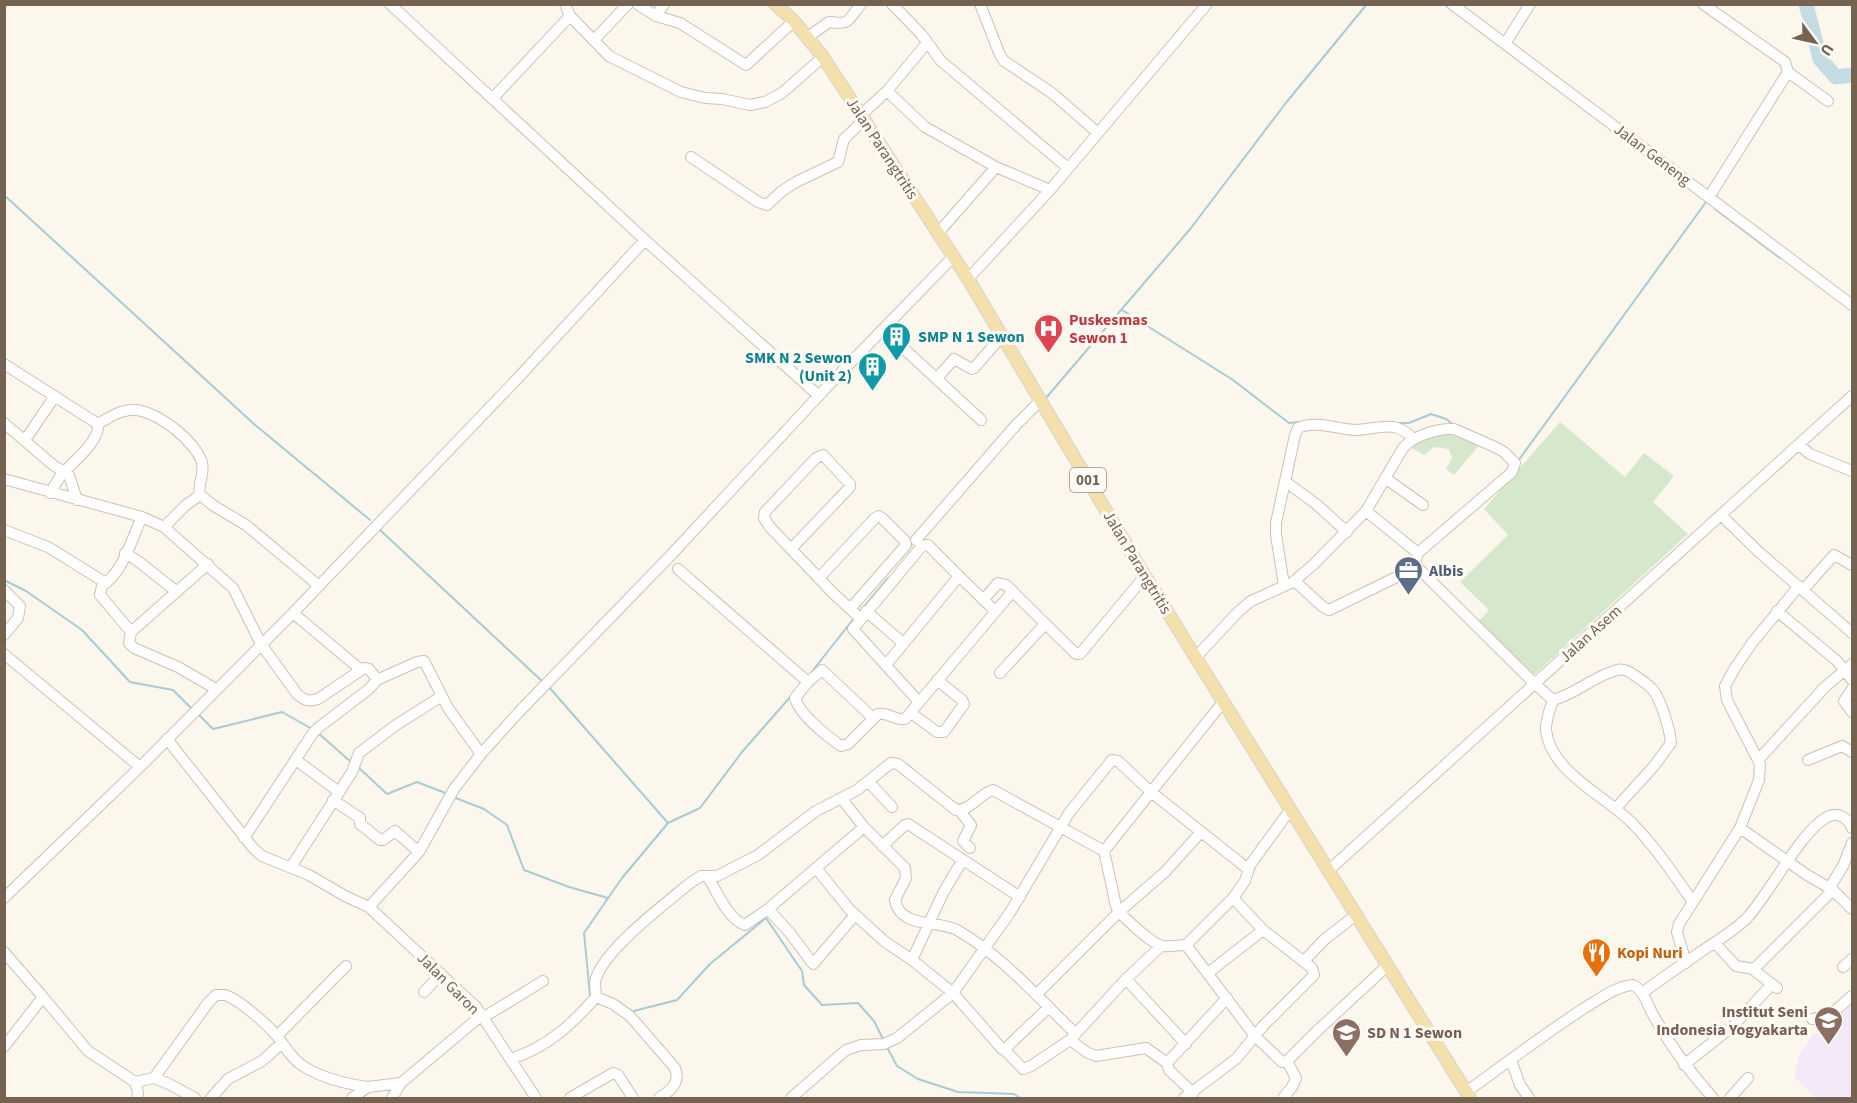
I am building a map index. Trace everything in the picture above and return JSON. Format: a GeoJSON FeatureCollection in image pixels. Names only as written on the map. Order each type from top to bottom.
{"type":"FeatureCollection","features":[{"type":"Feature","properties":{"kind":"main road","name":"Jalan Parangtritis"},"geometry":{"type":"LineString","coordinates":[[775,4],[794,21],[823,57],[968,279],[1145,576],[1468,1095]]}},
{"type":"Feature","properties":{"kind":"street"},"geometry":{"type":"LineString","coordinates":[[390,4],[645,240],[819,396]]}},
{"type":"Feature","properties":{"kind":"street"},"geometry":{"type":"LineString","coordinates":[[564,4],[570,16],[609,56],[681,92],[705,98],[750,105],[765,102],[782,93],[823,57]]}},
{"type":"Feature","properties":{"kind":"street"},"geometry":{"type":"LineString","coordinates":[[594,40],[628,4]]}},
{"type":"Feature","properties":{"kind":"street"},"geometry":{"type":"LineString","coordinates":[[637,4],[656,16],[680,23],[746,65],[794,21]]}},
{"type":"Feature","properties":{"kind":"street"},"geometry":{"type":"LineString","coordinates":[[656,16],[664,4]]}},
{"type":"Feature","properties":{"kind":"street"},"geometry":{"type":"LineString","coordinates":[[808,37],[829,21],[845,23],[861,4]]}},
{"type":"Feature","properties":{"kind":"street"},"geometry":{"type":"LineString","coordinates":[[892,4],[927,43],[936,57],[1068,168]]}},
{"type":"Feature","properties":{"kind":"street"},"geometry":{"type":"LineString","coordinates":[[980,4],[1004,61],[1052,93],[1098,133]]}},
{"type":"Feature","properties":{"kind":"street"},"geometry":{"type":"LineString","coordinates":[[968,279],[1050,190],[1207,4]]}},
{"type":"Feature","properties":{"kind":"street","name":"Jalan Geneng"},"geometry":{"type":"LineString","coordinates":[[1452,4],[1852,305]]}},
{"type":"Feature","properties":{"kind":"street"},"geometry":{"type":"LineString","coordinates":[[1505,44],[1530,4]]}},
{"type":"Feature","properties":{"kind":"street"},"geometry":{"type":"LineString","coordinates":[[1703,4],[1785,62],[1788,72],[1828,101]]}},
{"type":"Feature","properties":{"kind":"street"},"geometry":{"type":"LineString","coordinates":[[493,99],[570,16]]}},
{"type":"Feature","properties":{"kind":"street"},"geometry":{"type":"LineString","coordinates":[[691,157],[758,202],[767,204],[796,182],[838,162],[844,139],[927,43]]}},
{"type":"Feature","properties":{"kind":"street"},"geometry":{"type":"LineString","coordinates":[[1709,197],[1788,72]]}},
{"type":"Feature","properties":{"kind":"street"},"geometry":{"type":"LineString","coordinates":[[887,91],[925,127],[996,167],[1050,190]]}},
{"type":"Feature","properties":{"kind":"street"},"geometry":{"type":"LineString","coordinates":[[938,233],[996,167]]}},
{"type":"Feature","properties":{"kind":"street"},"geometry":{"type":"LineString","coordinates":[[4,898],[140,767],[192,712],[293,613],[517,379],[645,240]]}},
{"type":"Feature","properties":{"kind":"street"},"geometry":{"type":"LineString","coordinates":[[369,907],[419,852],[454,789],[481,754],[953,257]]}},
{"type":"Feature","properties":{"kind":"street"},"geometry":{"type":"LineString","coordinates":[[938,378],[954,359],[974,368],[1002,336]]}},
{"type":"Feature","properties":{"kind":"street"},"geometry":{"type":"LineString","coordinates":[[901,346],[981,420]]}},
{"type":"Feature","properties":{"kind":"street"},"geometry":{"type":"LineString","coordinates":[[5,365],[98,424]]}},
{"type":"Feature","properties":{"kind":"street"},"geometry":{"type":"LineString","coordinates":[[25,440],[55,396]]}},
{"type":"Feature","properties":{"kind":"street","name":"Jalan Asem"},"geometry":{"type":"LineString","coordinates":[[1328,871],[1852,396]]}},
{"type":"Feature","properties":{"kind":"street"},"geometry":{"type":"LineString","coordinates":[[916,540],[1016,425],[1040,401]]}},
{"type":"Feature","properties":{"kind":"street"},"geometry":{"type":"LineString","coordinates":[[98,424],[120,412],[134,409],[147,413],[173,428],[189,441],[199,454],[203,466],[200,495],[246,525],[318,585]]}},
{"type":"Feature","properties":{"kind":"street"},"geometry":{"type":"LineString","coordinates":[[4,423],[53,465],[65,472],[72,480],[77,500]]}},
{"type":"Feature","properties":{"kind":"street"},"geometry":{"type":"LineString","coordinates":[[50,493],[96,436],[98,424]]}},
{"type":"Feature","properties":{"kind":"street"},"geometry":{"type":"LineString","coordinates":[[1289,584],[1276,535],[1276,523],[1298,428],[1304,426],[1356,430],[1384,426],[1395,427],[1404,430],[1414,439]]}},
{"type":"Feature","properties":{"kind":"street"},"geometry":{"type":"LineString","coordinates":[[1196,657],[1244,606],[1289,584],[1347,532],[1366,511],[1404,448],[1414,439],[1446,429],[1454,429],[1504,452],[1515,463],[1514,469],[1418,553],[1414,567]]}},
{"type":"Feature","properties":{"kind":"street"},"geometry":{"type":"LineString","coordinates":[[1799,445],[1810,454],[1852,471]]}},
{"type":"Feature","properties":{"kind":"street"},"geometry":{"type":"LineString","coordinates":[[791,549],[850,485],[839,470],[823,455],[816,458],[764,514],[766,522],[791,549],[819,578],[857,613],[903,643]]}},
{"type":"Feature","properties":{"kind":"street"},"geometry":{"type":"LineString","coordinates":[[1385,478],[1423,505]]}},
{"type":"Feature","properties":{"kind":"street"},"geometry":{"type":"LineString","coordinates":[[4,479],[141,517],[164,527],[233,588],[261,644],[297,694],[305,700],[318,699],[361,670],[369,669],[378,679]]}},
{"type":"Feature","properties":{"kind":"street"},"geometry":{"type":"LineString","coordinates":[[1286,482],[1316,504],[1347,532]]}},
{"type":"Feature","properties":{"kind":"street"},"geometry":{"type":"LineString","coordinates":[[164,527],[186,505],[200,495]]}},
{"type":"Feature","properties":{"kind":"street"},"geometry":{"type":"LineString","coordinates":[[1366,511],[1418,553]]}},
{"type":"Feature","properties":{"kind":"street"},"geometry":{"type":"LineString","coordinates":[[819,578],[879,516],[905,541],[906,545],[857,613],[854,631],[919,702]]}},
{"type":"Feature","properties":{"kind":"street"},"geometry":{"type":"LineString","coordinates":[[1722,516],[1760,553],[1852,633]]}},
{"type":"Feature","properties":{"kind":"street"},"geometry":{"type":"LineString","coordinates":[[141,517],[116,574],[100,588],[100,595],[130,632],[129,643],[139,651],[178,667],[216,689]]}},
{"type":"Feature","properties":{"kind":"street"},"geometry":{"type":"LineString","coordinates":[[4,530],[48,547],[106,583]]}},
{"type":"Feature","properties":{"kind":"street"},"geometry":{"type":"LineString","coordinates":[[857,613],[922,546],[928,545],[995,611]]}},
{"type":"Feature","properties":{"kind":"street"},"geometry":{"type":"LineString","coordinates":[[125,554],[138,561],[177,592]]}},
{"type":"Feature","properties":{"kind":"street"},"geometry":{"type":"LineString","coordinates":[[1686,963],[1677,928],[1740,828],[1759,780],[1758,760],[1727,700],[1725,686],[1739,662],[1777,611],[1832,555],[1852,565]]}},
{"type":"Feature","properties":{"kind":"street"},"geometry":{"type":"LineString","coordinates":[[130,632],[208,564]]}},
{"type":"Feature","properties":{"kind":"street"},"geometry":{"type":"LineString","coordinates":[[1289,584],[1301,585],[1329,610],[1414,567],[1419,568],[1534,684],[1553,700]]}},
{"type":"Feature","properties":{"kind":"street"},"geometry":{"type":"LineString","coordinates":[[678,569],[805,680]]}},
{"type":"Feature","properties":{"kind":"street"},"geometry":{"type":"LineString","coordinates":[[885,665],[959,576]]}},
{"type":"Feature","properties":{"kind":"street"},"geometry":{"type":"LineString","coordinates":[[983,600],[998,583],[1006,585],[1076,654],[1080,654],[1145,576]]}},
{"type":"Feature","properties":{"kind":"street"},"geometry":{"type":"LineString","coordinates":[[4,590],[20,606],[20,612],[4,636]]}},
{"type":"Feature","properties":{"kind":"street"},"geometry":{"type":"LineString","coordinates":[[873,718],[822,670],[805,680],[795,698],[797,705],[809,719],[841,746],[848,744],[878,714],[884,713],[902,720],[911,713],[1012,591]]}},
{"type":"Feature","properties":{"kind":"street"},"geometry":{"type":"LineString","coordinates":[[1758,760],[1825,687],[1850,671],[1777,611]]}},
{"type":"Feature","properties":{"kind":"street"},"geometry":{"type":"LineString","coordinates":[[293,613],[361,670]]}},
{"type":"Feature","properties":{"kind":"street"},"geometry":{"type":"LineString","coordinates":[[1000,673],[1045,624]]}},
{"type":"Feature","properties":{"kind":"street"},"geometry":{"type":"LineString","coordinates":[[4,654],[140,767]]}},
{"type":"Feature","properties":{"kind":"street"},"geometry":{"type":"LineString","coordinates":[[244,838],[316,730],[369,689],[378,679],[417,662],[424,661],[458,723],[481,754]]}},
{"type":"Feature","properties":{"kind":"street"},"geometry":{"type":"LineString","coordinates":[[1616,808],[1654,766],[1671,743],[1656,695],[1650,687],[1629,671],[1619,669],[1553,700],[1546,731],[1557,760],[1568,772],[1616,808],[1645,838],[1693,902]]}},
{"type":"Feature","properties":{"kind":"street"},"geometry":{"type":"LineString","coordinates":[[911,713],[937,732],[944,732],[964,705],[962,700],[938,680]]}},
{"type":"Feature","properties":{"kind":"street"},"geometry":{"type":"LineString","coordinates":[[1852,689],[1844,701],[1852,712]]}},
{"type":"Feature","properties":{"kind":"street"},"geometry":{"type":"LineString","coordinates":[[291,867],[355,766],[360,753],[397,724],[442,696]]}},
{"type":"Feature","properties":{"kind":"street"},"geometry":{"type":"LineString","coordinates":[[1104,851],[1223,702]]}},
{"type":"Feature","properties":{"kind":"street","name":"Jalan Garon"},"geometry":{"type":"LineString","coordinates":[[167,740],[244,838],[262,856],[291,867],[369,907],[441,974],[483,1016],[536,1098]]}},
{"type":"Feature","properties":{"kind":"street"},"geometry":{"type":"LineString","coordinates":[[1808,760],[1842,746],[1852,752]]}},
{"type":"Feature","properties":{"kind":"street"},"geometry":{"type":"LineString","coordinates":[[296,760],[360,818],[360,824],[380,840],[394,831],[419,852]]}},
{"type":"Feature","properties":{"kind":"street"},"geometry":{"type":"LineString","coordinates":[[791,1098],[846,1050],[861,1045],[884,1044],[897,1038],[953,993],[1020,897],[1060,827],[1112,760],[1118,761],[1151,792],[1248,869]]}},
{"type":"Feature","properties":{"kind":"street"},"geometry":{"type":"LineString","coordinates":[[511,1059],[529,1053],[551,1041],[570,1024],[595,998],[597,977],[614,950],[690,884],[701,876],[717,876],[758,855],[816,811],[842,798],[889,764],[896,762],[950,806],[959,810],[971,825],[963,841],[970,848]]}},
{"type":"Feature","properties":{"kind":"street"},"geometry":{"type":"LineString","coordinates":[[868,781],[892,807]]}},
{"type":"Feature","properties":{"kind":"street"},"geometry":{"type":"LineString","coordinates":[[959,810],[966,808],[986,792],[993,790],[1104,851],[1119,912],[1161,946],[1186,945],[1233,898],[1245,881],[1248,869],[1290,810]]}},
{"type":"Feature","properties":{"kind":"street"},"geometry":{"type":"LineString","coordinates":[[842,798],[864,827],[903,865],[906,878],[895,898],[896,906],[911,919],[951,927],[1001,960],[1037,994],[1088,1053],[1096,1056],[1146,1048],[1167,1063],[1169,1070],[1188,1096],[1236,1059],[1277,1011],[1312,979],[1315,972],[1263,930],[1233,898]]}},
{"type":"Feature","properties":{"kind":"street"},"geometry":{"type":"LineString","coordinates":[[1642,993],[1746,919],[1766,895],[1807,836],[1824,819],[1836,815],[1851,821]]}},
{"type":"Feature","properties":{"kind":"street"},"geometry":{"type":"LineString","coordinates":[[882,846],[908,824],[1020,897]]}},
{"type":"Feature","properties":{"kind":"street"},"geometry":{"type":"LineString","coordinates":[[708,877],[730,913],[740,923],[746,924],[768,909],[864,827]]}},
{"type":"Feature","properties":{"kind":"street"},"geometry":{"type":"LineString","coordinates":[[1740,828],[1788,863],[1831,889],[1852,909]]}},
{"type":"Feature","properties":{"kind":"street"},"geometry":{"type":"LineString","coordinates":[[1037,994],[1119,912],[1165,872],[1201,832]]}},
{"type":"Feature","properties":{"kind":"street"},"geometry":{"type":"LineString","coordinates":[[1754,969],[1831,889],[1852,843]]}},
{"type":"Feature","properties":{"kind":"street"},"geometry":{"type":"LineString","coordinates":[[912,960],[943,893],[962,861]]}},
{"type":"Feature","properties":{"kind":"street"},"geometry":{"type":"LineString","coordinates":[[816,868],[855,915],[893,948],[912,960],[953,993],[998,1046],[1024,1069],[1072,1036],[1161,946]]}},
{"type":"Feature","properties":{"kind":"street"},"geometry":{"type":"LineString","coordinates":[[768,909],[790,933],[813,964],[855,915]]}},
{"type":"Feature","properties":{"kind":"street"},"geometry":{"type":"LineString","coordinates":[[1304,961],[1325,939],[1356,915]]}},
{"type":"Feature","properties":{"kind":"street"},"geometry":{"type":"LineString","coordinates":[[1208,973],[1263,930]]}},
{"type":"Feature","properties":{"kind":"street"},"geometry":{"type":"LineString","coordinates":[[1684,1065],[1734,1025],[1775,986],[1754,969],[1736,966],[1715,943]]}},
{"type":"Feature","properties":{"kind":"street"},"geometry":{"type":"LineString","coordinates":[[1186,945],[1255,1036],[1282,1062],[1287,1061],[1388,966]]}},
{"type":"Feature","properties":{"kind":"street"},"geometry":{"type":"LineString","coordinates":[[4,952],[88,1051],[135,1082],[137,1098]]}},
{"type":"Feature","properties":{"kind":"street"},"geometry":{"type":"LineString","coordinates":[[1843,967],[1852,959]]}},
{"type":"Feature","properties":{"kind":"street"},"geometry":{"type":"LineString","coordinates":[[211,1098],[228,1078],[262,1060],[346,966]]}},
{"type":"Feature","properties":{"kind":"street"},"geometry":{"type":"LineString","coordinates":[[424,992],[441,974]]}},
{"type":"Feature","properties":{"kind":"street"},"geometry":{"type":"LineString","coordinates":[[1126,979],[1186,1044]]}},
{"type":"Feature","properties":{"kind":"street"},"geometry":{"type":"LineString","coordinates":[[392,1098],[401,1083],[422,1063],[483,1016],[543,981]]}},
{"type":"Feature","properties":{"kind":"street"},"geometry":{"type":"LineString","coordinates":[[1468,1095],[1547,1033],[1616,990],[1633,985],[1642,993],[1662,1031],[1684,1065],[1713,1098]]}},
{"type":"Feature","properties":{"kind":"street"},"geometry":{"type":"LineString","coordinates":[[154,1078],[177,1043],[216,995],[225,995],[263,1021],[295,1059],[311,1070],[348,1084],[368,1087],[401,1083]]}},
{"type":"Feature","properties":{"kind":"street"},"geometry":{"type":"LineString","coordinates":[[1812,1019],[1829,1016],[1852,996]]}},
{"type":"Feature","properties":{"kind":"street"},"geometry":{"type":"LineString","coordinates":[[4,1047],[43,997]]}},
{"type":"Feature","properties":{"kind":"street"},"geometry":{"type":"LineString","coordinates":[[595,998],[626,1013],[672,1064],[677,1074],[673,1088],[659,1098]]}},
{"type":"Feature","properties":{"kind":"street"},"geometry":{"type":"LineString","coordinates":[[1167,1063],[1227,998]]}},
{"type":"Feature","properties":{"kind":"street"},"geometry":{"type":"LineString","coordinates":[[1004,1049],[1049,1007]]}},
{"type":"Feature","properties":{"kind":"street"},"geometry":{"type":"LineString","coordinates":[[1511,1060],[1519,1082],[1529,1098]]}},
{"type":"Feature","properties":{"kind":"street"},"geometry":{"type":"LineString","coordinates":[[1283,1098],[1296,1078],[1287,1061]]}},
{"type":"Feature","properties":{"kind":"street"},"geometry":{"type":"LineString","coordinates":[[570,1098],[613,1073],[618,1075],[633,1098]]}},
{"type":"Feature","properties":{"kind":"street"},"geometry":{"type":"LineString","coordinates":[[135,1082],[154,1078],[195,1098]]}},
{"type":"Feature","properties":{"kind":"street"},"geometry":{"type":"LineString","coordinates":[[1730,1098],[1748,1078]]}},
{"type":"Feature","properties":{"kind":"street"},"geometry":{"type":"LineString","coordinates":[[352,1098],[368,1087]]}},
{"type":"Feature","properties":{"kind":"shaded area","name":"Institut Seni Indonesia Yogyakarta"},"geometry":{"type":"Polygon","coordinates":[[[1852,1004],[1852,1098],[1816,1098],[1794,1077],[1800,1053],[1812,1036],[1832,1024],[1852,1004]]]}},
{"type":"Feature","properties":{"kind":"green space"},"geometry":{"type":"Polygon","coordinates":[[[1560,422],[1625,477],[1644,453],[1674,476],[1653,502],[1688,534],[1534,675],[1478,622],[1489,610],[1460,582],[1508,535],[1484,509],[1560,422]]]}},
{"type":"Feature","properties":{"kind":"green space"},"geometry":{"type":"Polygon","coordinates":[[[1438,434],[1450,435],[1480,444],[1454,475],[1446,469],[1452,458],[1449,449],[1434,447],[1424,455],[1412,448],[1414,444],[1438,434]]]}},
{"type":"Feature","properties":{"kind":"waterway"},"geometry":{"type":"LineString","coordinates":[[1046,398],[1191,228],[1285,104],[1367,4]]}},
{"type":"Feature","properties":{"kind":"waterway"},"geometry":{"type":"LineString","coordinates":[[1444,4],[1541,77]]}},
{"type":"Feature","properties":{"kind":"waterway"},"geometry":{"type":"LineString","coordinates":[[1806,4],[1820,59],[1836,77],[1852,75]]}},
{"type":"Feature","properties":{"kind":"waterway"},"geometry":{"type":"LineString","coordinates":[[4,195],[254,424],[370,520]]}},
{"type":"Feature","properties":{"kind":"waterway"},"geometry":{"type":"LineString","coordinates":[[1518,461],[1706,202]]}},
{"type":"Feature","properties":{"kind":"waterway"},"geometry":{"type":"LineString","coordinates":[[1715,209],[1780,258]]}},
{"type":"Feature","properties":{"kind":"waterway"},"geometry":{"type":"LineString","coordinates":[[1122,310],[1233,380],[1289,423],[1300,422]]}},
{"type":"Feature","properties":{"kind":"waterway"},"geometry":{"type":"LineString","coordinates":[[1395,423],[1409,423],[1431,414],[1446,419],[1454,425]]}},
{"type":"Feature","properties":{"kind":"waterway"},"geometry":{"type":"LineString","coordinates":[[379,529],[544,683]]}},
{"type":"Feature","properties":{"kind":"waterway"},"geometry":{"type":"LineString","coordinates":[[863,608],[888,578]]}},
{"type":"Feature","properties":{"kind":"waterway"},"geometry":{"type":"LineString","coordinates":[[4,580],[26,591],[82,630],[130,682],[173,690],[192,709]]}},
{"type":"Feature","properties":{"kind":"waterway"},"geometry":{"type":"LineString","coordinates":[[810,674],[855,617]]}},
{"type":"Feature","properties":{"kind":"waterway"},"geometry":{"type":"LineString","coordinates":[[548,686],[668,823]]}},
{"type":"Feature","properties":{"kind":"waterway"},"geometry":{"type":"LineString","coordinates":[[593,997],[590,995],[584,933],[622,878],[668,823],[700,808],[742,752],[791,696]]}},
{"type":"Feature","properties":{"kind":"waterway"},"geometry":{"type":"LineString","coordinates":[[199,715],[213,729],[282,712],[312,729]]}},
{"type":"Feature","properties":{"kind":"waterway"},"geometry":{"type":"LineString","coordinates":[[317,732],[351,762]]}},
{"type":"Feature","properties":{"kind":"waterway"},"geometry":{"type":"LineString","coordinates":[[358,767],[387,794],[417,782],[448,794]]}},
{"type":"Feature","properties":{"kind":"waterway"},"geometry":{"type":"LineString","coordinates":[[453,797],[484,809],[507,825],[524,870],[569,887],[608,898]]}},
{"type":"Feature","properties":{"kind":"waterway"},"geometry":{"type":"LineString","coordinates":[[630,1012],[677,1000],[710,964],[766,918],[802,971],[804,985],[822,1005],[858,1003],[874,1021],[884,1041]]}},
{"type":"Feature","properties":{"kind":"waterway"},"geometry":{"type":"LineString","coordinates":[[887,1047],[897,1066],[918,1079],[958,1092],[1014,1094],[1020,1098]]}},
{"type":"Feature","properties":{"kind":"place","name":"Puskesmas Sewon 1"},"geometry":{"type":"Point","coordinates":[1048,354]}},
{"type":"Feature","properties":{"kind":"place","name":"SMP N 1 Sewon"},"geometry":{"type":"Point","coordinates":[897,362]}},
{"type":"Feature","properties":{"kind":"place","name":"SMK N 2 Sewon (Unit 2)"},"geometry":{"type":"Point","coordinates":[873,392]}},
{"type":"Feature","properties":{"kind":"place","name":"Albis"},"geometry":{"type":"Point","coordinates":[1408,596]}},
{"type":"Feature","properties":{"kind":"place","name":"Kopi Nuri"},"geometry":{"type":"Point","coordinates":[1596,978]}},
{"type":"Feature","properties":{"kind":"place","name":"Institut Seni Indonesia Yogyakarta"},"geometry":{"type":"Point","coordinates":[1829,1046]}},
{"type":"Feature","properties":{"kind":"place","name":"SD N 1 Sewon"},"geometry":{"type":"Point","coordinates":[1346,1058]}}]}
